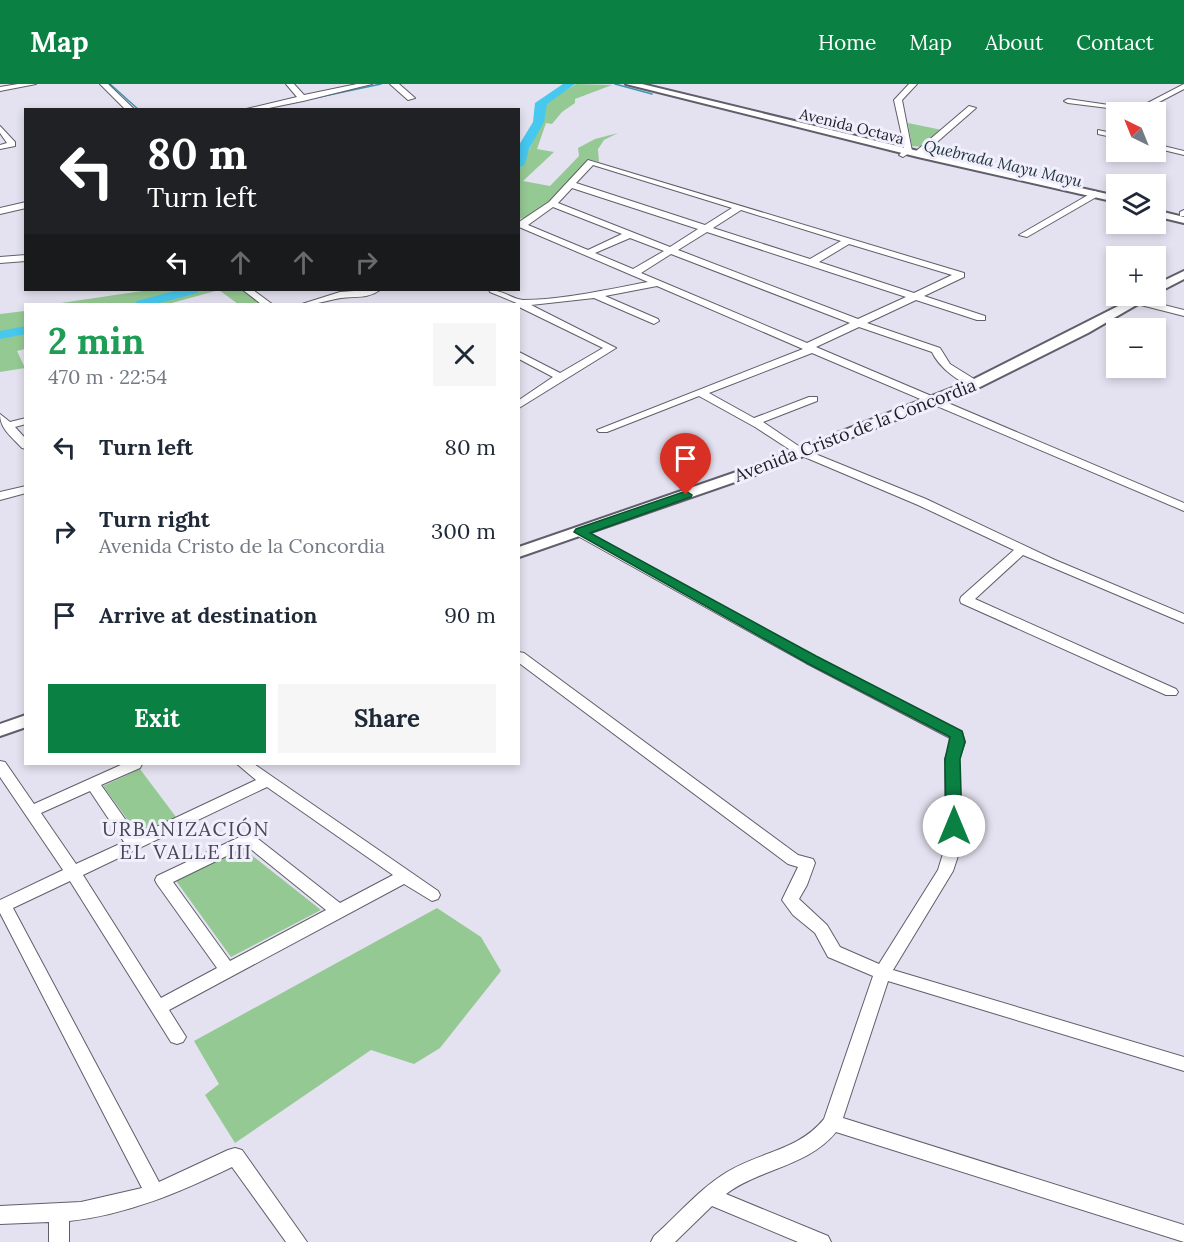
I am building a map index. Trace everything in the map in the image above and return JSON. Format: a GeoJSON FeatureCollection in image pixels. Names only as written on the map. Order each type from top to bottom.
{"type":"FeatureCollection","features":[{"type":"Feature","properties":{"kind":"main road","name":"Avenida Octava"},"geometry":{"type":"LineString","coordinates":[[631,84],[652,90],[659,95],[1106,198]]}},
{"type":"Feature","properties":{"kind":"main road","name":"Avenida Octava"},"geometry":{"type":"LineString","coordinates":[[1093,196],[1106,201]]}},
{"type":"Feature","properties":{"kind":"main road"},"geometry":{"type":"LineString","coordinates":[[1166,211],[1184,216]]}},
{"type":"Feature","properties":{"kind":"main road"},"geometry":{"type":"LineString","coordinates":[[1166,214],[1184,216]]}},
{"type":"Feature","properties":{"kind":"main road"},"geometry":{"type":"LineString","coordinates":[[1166,284],[1184,274]]}},
{"type":"Feature","properties":{"kind":"main road","name":"Avenida Cristo de la Concordia"},"geometry":{"type":"LineString","coordinates":[[520,552],[750,472],[799,451],[931,402],[975,384],[1126,306]]}},
{"type":"Feature","properties":{"kind":"main road"},"geometry":{"type":"LineString","coordinates":[[0,730],[24,722]]}},
{"type":"Feature","properties":{"kind":"street"},"geometry":{"type":"LineString","coordinates":[[0,89],[32,84]]}},
{"type":"Feature","properties":{"kind":"street"},"geometry":{"type":"LineString","coordinates":[[104,84],[129,108]]}},
{"type":"Feature","properties":{"kind":"street"},"geometry":{"type":"LineString","coordinates":[[290,84],[303,99]]}},
{"type":"Feature","properties":{"kind":"street"},"geometry":{"type":"LineString","coordinates":[[256,108],[368,84]]}},
{"type":"Feature","properties":{"kind":"street"},"geometry":{"type":"LineString","coordinates":[[394,84],[411,98]]}},
{"type":"Feature","properties":{"kind":"street"},"geometry":{"type":"LineString","coordinates":[[913,84],[898,100],[910,154],[972,108]]}},
{"type":"Feature","properties":{"kind":"street"},"geometry":{"type":"LineString","coordinates":[[1068,101],[1137,111],[1184,86]]}},
{"type":"Feature","properties":{"kind":"street"},"geometry":{"type":"LineString","coordinates":[[0,128],[12,144],[0,147]]}},
{"type":"Feature","properties":{"kind":"street"},"geometry":{"type":"LineString","coordinates":[[1101,132],[1106,133]]}},
{"type":"Feature","properties":{"kind":"street"},"geometry":{"type":"LineString","coordinates":[[1166,149],[1184,153]]}},
{"type":"Feature","properties":{"kind":"street"},"geometry":{"type":"LineString","coordinates":[[603,430],[701,393],[809,348],[961,274],[591,162],[552,204],[521,225],[809,348],[931,402],[1184,507]]}},
{"type":"Feature","properties":{"kind":"street"},"geometry":{"type":"LineString","coordinates":[[569,184],[981,318]]}},
{"type":"Feature","properties":{"kind":"street"},"geometry":{"type":"LineString","coordinates":[[1024,235],[1093,196]]}},
{"type":"Feature","properties":{"kind":"street"},"geometry":{"type":"LineString","coordinates":[[552,204],[858,323],[936,350],[939,358],[955,372],[975,384]]}},
{"type":"Feature","properties":{"kind":"street"},"geometry":{"type":"LineString","coordinates":[[0,211],[24,206]]}},
{"type":"Feature","properties":{"kind":"street"},"geometry":{"type":"LineString","coordinates":[[634,273],[740,207]]}},
{"type":"Feature","properties":{"kind":"street"},"geometry":{"type":"LineString","coordinates":[[588,254],[631,234]]}},
{"type":"Feature","properties":{"kind":"street"},"geometry":{"type":"LineString","coordinates":[[811,263],[849,240]]}},
{"type":"Feature","properties":{"kind":"street"},"geometry":{"type":"LineString","coordinates":[[0,260],[24,258]]}},
{"type":"Feature","properties":{"kind":"street"},"geometry":{"type":"LineString","coordinates":[[495,291],[519,303],[596,295],[660,284]]}},
{"type":"Feature","properties":{"kind":"street"},"geometry":{"type":"LineString","coordinates":[[249,291],[266,303]]}},
{"type":"Feature","properties":{"kind":"street"},"geometry":{"type":"LineString","coordinates":[[325,302],[340,295],[366,294],[373,291]]}},
{"type":"Feature","properties":{"kind":"street"},"geometry":{"type":"LineString","coordinates":[[596,295],[654,321]]}},
{"type":"Feature","properties":{"kind":"street"},"geometry":{"type":"LineString","coordinates":[[520,303],[611,348],[560,377],[520,404]]}},
{"type":"Feature","properties":{"kind":"street"},"geometry":{"type":"LineString","coordinates":[[1164,306],[1184,313]]}},
{"type":"Feature","properties":{"kind":"street"},"geometry":{"type":"LineString","coordinates":[[520,357],[560,377]]}},
{"type":"Feature","properties":{"kind":"street"},"geometry":{"type":"LineString","coordinates":[[701,393],[754,422],[799,451],[922,502],[1022,549],[1184,619]]}},
{"type":"Feature","properties":{"kind":"street"},"geometry":{"type":"LineString","coordinates":[[754,422],[813,399]]}},
{"type":"Feature","properties":{"kind":"street"},"geometry":{"type":"LineString","coordinates":[[4,421],[24,421]]}},
{"type":"Feature","properties":{"kind":"street"},"geometry":{"type":"LineString","coordinates":[[4,421],[24,444]]}},
{"type":"Feature","properties":{"kind":"street"},"geometry":{"type":"LineString","coordinates":[[0,496],[24,490]]}},
{"type":"Feature","properties":{"kind":"street"},"geometry":{"type":"LineString","coordinates":[[580,532],[811,660],[957,735],[958,742],[952,759],[954,844],[945,871],[882,973],[832,1124],[824,1136],[807,1147],[738,1176],[708,1196],[661,1242]]}},
{"type":"Feature","properties":{"kind":"street"},"geometry":{"type":"LineString","coordinates":[[1022,549],[966,600],[1171,692]]}},
{"type":"Feature","properties":{"kind":"street"},"geometry":{"type":"LineString","coordinates":[[520,657],[793,860],[807,863],[799,885],[790,900],[799,911],[821,929],[834,952],[882,973],[1184,1064]]}},
{"type":"Feature","properties":{"kind":"street"},"geometry":{"type":"LineString","coordinates":[[30,812],[133,765]]}},
{"type":"Feature","properties":{"kind":"street"},"geometry":{"type":"LineString","coordinates":[[246,765],[432,895]]}},
{"type":"Feature","properties":{"kind":"street"},"geometry":{"type":"LineString","coordinates":[[0,766],[73,873],[177,1037]]}},
{"type":"Feature","properties":{"kind":"street"},"geometry":{"type":"LineString","coordinates":[[154,1192],[2,906],[269,780]]}},
{"type":"Feature","properties":{"kind":"street"},"geometry":{"type":"LineString","coordinates":[[92,783],[134,844]]}},
{"type":"Feature","properties":{"kind":"street"},"geometry":{"type":"LineString","coordinates":[[227,970],[162,880],[248,839],[338,911]]}},
{"type":"Feature","properties":{"kind":"street"},"geometry":{"type":"LineString","coordinates":[[159,1007],[405,876]]}},
{"type":"Feature","properties":{"kind":"street"},"geometry":{"type":"LineString","coordinates":[[832,1124],[1184,1234]]}},
{"type":"Feature","properties":{"kind":"street"},"geometry":{"type":"LineString","coordinates":[[0,1215],[59,1214],[95,1209],[154,1192],[235,1156],[297,1242]]}},
{"type":"Feature","properties":{"kind":"street"},"geometry":{"type":"LineString","coordinates":[[708,1196],[821,1242]]}},
{"type":"Feature","properties":{"kind":"street"},"geometry":{"type":"LineString","coordinates":[[59,1214],[59,1242]]}},
{"type":"Feature","properties":{"kind":"green space"},"geometry":{"type":"Polygon","coordinates":[[[576,84],[612,85],[575,99],[575,103],[562,112],[552,124],[546,123],[537,149],[554,152],[523,181],[550,186],[579,156],[578,148],[595,139],[618,133],[604,140],[598,149],[599,162],[588,159],[549,204],[540,211],[520,219],[520,168],[543,121],[545,103],[576,84]]]}},
{"type":"Feature","properties":{"kind":"green space"},"geometry":{"type":"Polygon","coordinates":[[[908,123],[942,130],[922,147],[912,146],[908,123]]]}},
{"type":"Feature","properties":{"kind":"green space"},"geometry":{"type":"Polygon","coordinates":[[[142,291],[182,291],[140,303],[61,303],[142,291]]]}},
{"type":"Feature","properties":{"kind":"green space"},"geometry":{"type":"Polygon","coordinates":[[[197,291],[215,291],[172,303],[155,303],[197,291]]]}},
{"type":"Feature","properties":{"kind":"green space"},"geometry":{"type":"Polygon","coordinates":[[[220,291],[243,291],[260,303],[237,303],[220,291]]]}},
{"type":"Feature","properties":{"kind":"green space"},"geometry":{"type":"Polygon","coordinates":[[[24,311],[24,329],[0,333],[0,314],[24,311]]]}},
{"type":"Feature","properties":{"kind":"green space"},"geometry":{"type":"Polygon","coordinates":[[[24,333],[24,349],[17,351],[24,368],[0,372],[0,337],[24,333]]]}},
{"type":"Feature","properties":{"kind":"green space"},"geometry":{"type":"Polygon","coordinates":[[[140,769],[176,817],[138,834],[103,786],[140,769]]]}},
{"type":"Feature","properties":{"kind":"green space"},"geometry":{"type":"Polygon","coordinates":[[[240,846],[321,910],[231,957],[174,878],[240,846]]]}},
{"type":"Feature","properties":{"kind":"green space"},"geometry":{"type":"Polygon","coordinates":[[[437,908],[481,937],[501,971],[440,1048],[414,1064],[371,1050],[235,1143],[205,1095],[219,1084],[194,1041],[437,908]]]}},
{"type":"Feature","properties":{"kind":"waterway"},"geometry":{"type":"LineString","coordinates":[[110,84],[137,108]]}},
{"type":"Feature","properties":{"kind":"waterway"},"geometry":{"type":"LineString","coordinates":[[310,99],[381,84]]}},
{"type":"Feature","properties":{"kind":"waterway"},"geometry":{"type":"LineString","coordinates":[[520,160],[523,149],[539,122],[541,103],[570,84]]}},
{"type":"Feature","properties":{"kind":"waterway","name":"Quebrada Mayu Mayu"},"geometry":{"type":"LineString","coordinates":[[615,84],[652,94]]}},
{"type":"Feature","properties":{"kind":"waterway","name":"Quebrada Mayu Mayu"},"geometry":{"type":"LineString","coordinates":[[665,94],[746,114]]}},
{"type":"Feature","properties":{"kind":"waterway"},"geometry":{"type":"LineString","coordinates":[[146,303],[188,291]]}},
{"type":"Feature","properties":{"kind":"waterway"},"geometry":{"type":"LineString","coordinates":[[0,335],[24,330]]}},
{"type":"Feature","properties":{"kind":"district","name":"URBANIZACIÓN EL VALLE III"},"geometry":{"type":"Point","coordinates":[186,840]}},
{"type":"Feature","properties":{"kind":"route"},"geometry":{"type":"LineString","coordinates":[[686,495],[580,532],[811,660],[957,735],[958,742],[952,759],[954,826]]}}]}
